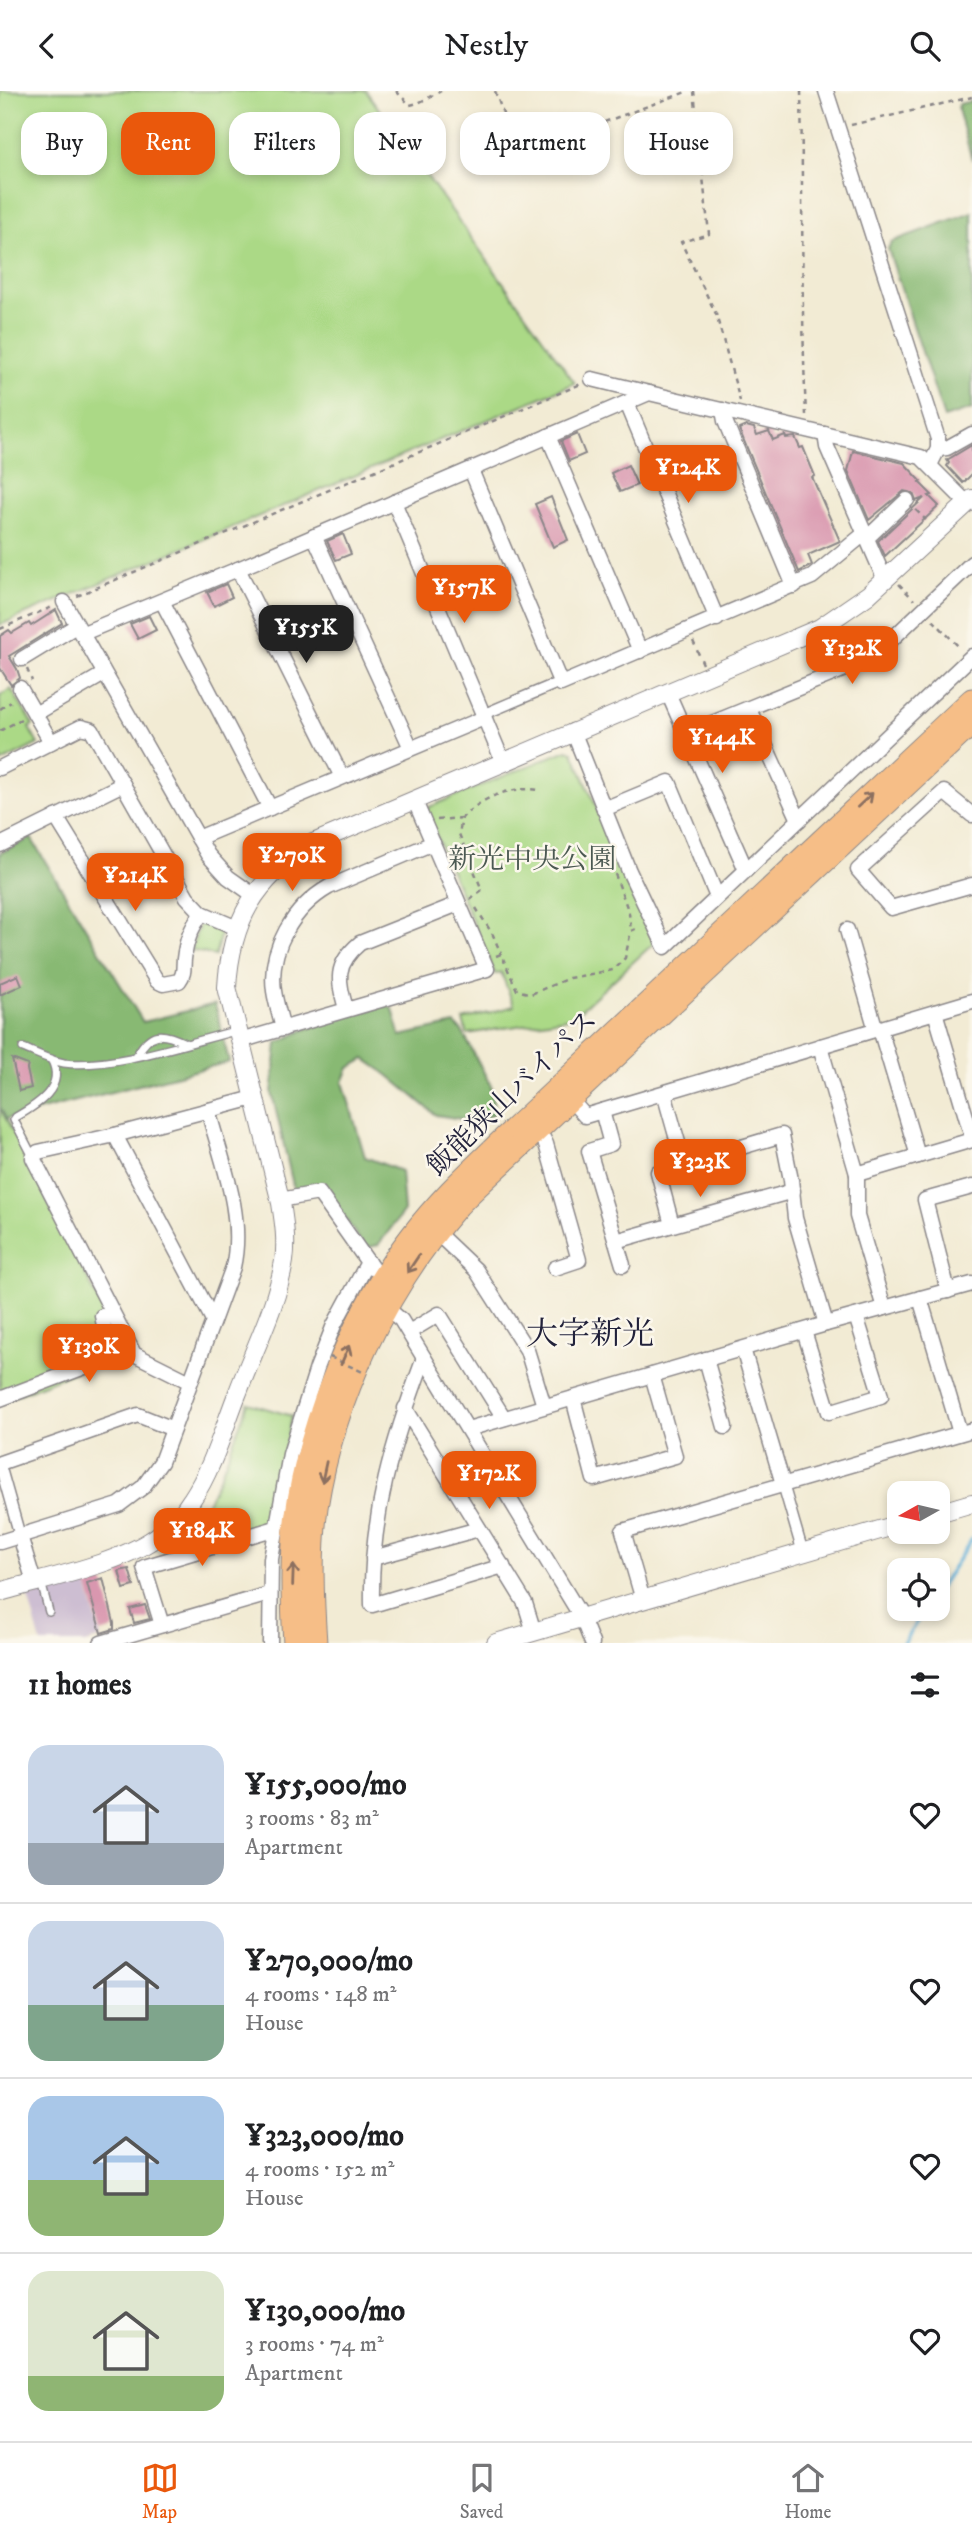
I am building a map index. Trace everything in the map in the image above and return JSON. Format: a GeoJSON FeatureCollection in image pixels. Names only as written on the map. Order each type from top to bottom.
{"type":"FeatureCollection","features":[{"type":"Feature","properties":{"kind":"highway","name":"飯能狭山バイパス"},"geometry":{"type":"LineString","coordinates":[[295,1643],[292,1588],[294,1539],[301,1493],[315,1431],[369,1303],[375,1271],[507,1136],[972,700]]}},
{"type":"Feature","properties":{"kind":"highway","name":"飯能狭山バイパス"},"geometry":{"type":"LineString","coordinates":[[314,1643],[311,1588],[313,1542],[332,1437],[347,1394],[387,1308],[404,1278],[436,1233],[460,1204],[538,1128],[972,723]]}},
{"type":"Feature","properties":{"kind":"street"},"geometry":{"type":"LineString","coordinates":[[826,91],[938,439],[938,449],[930,465]]}},
{"type":"Feature","properties":{"kind":"street"},"geometry":{"type":"LineString","coordinates":[[0,1592],[112,1559],[143,1545],[170,1525],[193,1499],[211,1462],[278,1287],[286,1234],[280,1199],[227,987],[228,962],[237,928],[272,872],[311,844],[820,628],[854,606],[885,580],[970,501],[921,457],[592,379]]}},
{"type":"Feature","properties":{"kind":"street"},"geometry":{"type":"LineString","coordinates":[[22,659],[79,630],[162,601],[649,393]]}},
{"type":"Feature","properties":{"kind":"street"},"geometry":{"type":"LineString","coordinates":[[626,403],[717,619]]}},
{"type":"Feature","properties":{"kind":"street"},"geometry":{"type":"LineString","coordinates":[[723,410],[725,421],[794,586]]}},
{"type":"Feature","properties":{"kind":"street"},"geometry":{"type":"LineString","coordinates":[[825,434],[827,447],[885,580]]}},
{"type":"Feature","properties":{"kind":"street"},"geometry":{"type":"LineString","coordinates":[[938,449],[947,448],[972,434]]}},
{"type":"Feature","properties":{"kind":"street"},"geometry":{"type":"LineString","coordinates":[[548,436],[640,651]]}},
{"type":"Feature","properties":{"kind":"street"},"geometry":{"type":"LineString","coordinates":[[471,470],[560,682]]}},
{"type":"Feature","properties":{"kind":"street"},"geometry":{"type":"LineString","coordinates":[[198,838],[560,682],[561,684],[794,586],[812,577],[907,500]]}},
{"type":"Feature","properties":{"kind":"street"},"geometry":{"type":"LineString","coordinates":[[394,502],[503,762]]}},
{"type":"Feature","properties":{"kind":"street"},"geometry":{"type":"LineString","coordinates":[[313,536],[411,748]]}},
{"type":"Feature","properties":{"kind":"street"},"geometry":{"type":"LineString","coordinates":[[685,734],[872,658],[972,563]]}},
{"type":"Feature","properties":{"kind":"street"},"geometry":{"type":"LineString","coordinates":[[238,569],[342,777]]}},
{"type":"Feature","properties":{"kind":"street"},"geometry":{"type":"LineString","coordinates":[[162,601],[271,808]]}},
{"type":"Feature","properties":{"kind":"street"},"geometry":{"type":"LineString","coordinates":[[64,602],[198,838],[220,870],[255,896]]}},
{"type":"Feature","properties":{"kind":"street"},"geometry":{"type":"LineString","coordinates":[[573,731],[629,871],[665,947],[971,658]]}},
{"type":"Feature","properties":{"kind":"street"},"geometry":{"type":"LineString","coordinates":[[28,712],[104,674]]}},
{"type":"Feature","properties":{"kind":"street"},"geometry":{"type":"LineString","coordinates":[[668,693],[746,870]]}},
{"type":"Feature","properties":{"kind":"street"},"geometry":{"type":"LineString","coordinates":[[18,694],[51,742]]}},
{"type":"Feature","properties":{"kind":"street"},"geometry":{"type":"LineString","coordinates":[[749,709],[799,820]]}},
{"type":"Feature","properties":{"kind":"street"},"geometry":{"type":"LineString","coordinates":[[0,768],[81,727],[92,730],[187,897],[202,913],[237,928]]}},
{"type":"Feature","properties":{"kind":"street"},"geometry":{"type":"LineString","coordinates":[[604,809],[669,782],[717,897]]}},
{"type":"Feature","properties":{"kind":"street"},"geometry":{"type":"LineString","coordinates":[[0,845],[123,784]]}},
{"type":"Feature","properties":{"kind":"street"},"geometry":{"type":"LineString","coordinates":[[972,815],[944,792],[858,870],[891,908],[972,885]]}},
{"type":"Feature","properties":{"kind":"street"},"geometry":{"type":"LineString","coordinates":[[238,1036],[283,1029],[487,969],[414,799]]}},
{"type":"Feature","properties":{"kind":"street"},"geometry":{"type":"LineString","coordinates":[[56,817],[157,981],[163,984],[179,981],[184,973],[183,962],[190,929],[202,913]]}},
{"type":"Feature","properties":{"kind":"street"},"geometry":{"type":"LineString","coordinates":[[283,1029],[274,990],[274,972],[286,930],[303,907],[315,895],[329,887],[433,843]]}},
{"type":"Feature","properties":{"kind":"street"},"geometry":{"type":"LineString","coordinates":[[346,1009],[339,981],[341,969],[350,951],[359,943],[458,904]]}},
{"type":"Feature","properties":{"kind":"street"},"geometry":{"type":"LineString","coordinates":[[847,930],[918,1156]]}},
{"type":"Feature","properties":{"kind":"street"},"geometry":{"type":"LineString","coordinates":[[570,1099],[585,1116],[972,1001]]}},
{"type":"Feature","properties":{"kind":"street"},"geometry":{"type":"LineString","coordinates":[[857,1174],[972,1138],[935,1012]]}},
{"type":"Feature","properties":{"kind":"street"},"geometry":{"type":"LineString","coordinates":[[820,1046],[857,1174],[856,1216],[884,1308]]}},
{"type":"Feature","properties":{"kind":"street"},"geometry":{"type":"LineString","coordinates":[[664,1093],[684,1164]]}},
{"type":"Feature","properties":{"kind":"street"},"geometry":{"type":"LineString","coordinates":[[190,1382],[134,1354],[33,1158],[38,1152],[116,1135],[254,1098]]}},
{"type":"Feature","properties":{"kind":"street"},"geometry":{"type":"LineString","coordinates":[[0,1542],[102,1511],[132,1497],[155,1473],[233,1267],[237,1250],[234,1213],[208,1110]]}},
{"type":"Feature","properties":{"kind":"street"},"geometry":{"type":"LineString","coordinates":[[602,1111],[611,1144],[589,1151],[623,1265]]}},
{"type":"Feature","properties":{"kind":"street"},"geometry":{"type":"LineString","coordinates":[[538,1128],[547,1144],[579,1260],[555,1268]]}},
{"type":"Feature","properties":{"kind":"street"},"geometry":{"type":"LineString","coordinates":[[116,1135],[213,1319]]}},
{"type":"Feature","properties":{"kind":"street"},"geometry":{"type":"LineString","coordinates":[[672,1225],[658,1172],[782,1135],[793,1191],[795,1218],[826,1324]]}},
{"type":"Feature","properties":{"kind":"street"},"geometry":{"type":"LineString","coordinates":[[948,1291],[925,1200],[972,1187]]}},
{"type":"Feature","properties":{"kind":"street"},"geometry":{"type":"LineString","coordinates":[[617,1241],[793,1191]]}},
{"type":"Feature","properties":{"kind":"street"},"geometry":{"type":"LineString","coordinates":[[271,1643],[271,1559],[290,1454],[317,1368],[334,1325],[375,1271],[319,1193],[280,1199]]}},
{"type":"Feature","properties":{"kind":"street"},"geometry":{"type":"LineString","coordinates":[[436,1233],[476,1270],[527,1350],[544,1406]]}},
{"type":"Feature","properties":{"kind":"street"},"geometry":{"type":"LineString","coordinates":[[468,1429],[972,1284]]}},
{"type":"Feature","properties":{"kind":"street"},"geometry":{"type":"LineString","coordinates":[[643,1600],[623,1531],[966,1432],[920,1298]]}},
{"type":"Feature","properties":{"kind":"street"},"geometry":{"type":"LineString","coordinates":[[387,1308],[401,1319],[409,1332],[582,1618],[592,1643]]}},
{"type":"Feature","properties":{"kind":"street"},"geometry":{"type":"LineString","coordinates":[[409,1332],[439,1314],[504,1418]]}},
{"type":"Feature","properties":{"kind":"street"},"geometry":{"type":"LineString","coordinates":[[0,1399],[95,1363],[102,1353],[102,1316]]}},
{"type":"Feature","properties":{"kind":"street"},"geometry":{"type":"LineString","coordinates":[[804,1331],[829,1412],[881,1396],[856,1316]]}},
{"type":"Feature","properties":{"kind":"street"},"geometry":{"type":"LineString","coordinates":[[743,1349],[803,1553]]}},
{"type":"Feature","properties":{"kind":"street"},"geometry":{"type":"LineString","coordinates":[[424,1358],[405,1408],[383,1483],[373,1558],[372,1605],[503,1566]]}},
{"type":"Feature","properties":{"kind":"street"},"geometry":{"type":"LineString","coordinates":[[706,1359],[725,1427]]}},
{"type":"Feature","properties":{"kind":"street"},"geometry":{"type":"LineString","coordinates":[[573,1398],[594,1479],[675,1456],[652,1375]]}},
{"type":"Feature","properties":{"kind":"street"},"geometry":{"type":"LineString","coordinates":[[405,1408],[525,1603],[534,1632]]}},
{"type":"Feature","properties":{"kind":"street"},"geometry":{"type":"LineString","coordinates":[[37,1581],[20,1536],[0,1464],[138,1415],[173,1430]]}},
{"type":"Feature","properties":{"kind":"street"},"geometry":{"type":"LineString","coordinates":[[950,1509],[972,1503]]}},
{"type":"Feature","properties":{"kind":"street"},"geometry":{"type":"LineString","coordinates":[[162,1625],[144,1567],[276,1528]]}},
{"type":"Feature","properties":{"kind":"street"},"geometry":{"type":"LineString","coordinates":[[496,1643],[887,1528]]}},
{"type":"Feature","properties":{"kind":"street"},"geometry":{"type":"LineString","coordinates":[[373,1558],[479,1529]]}},
{"type":"Feature","properties":{"kind":"street"},"geometry":{"type":"LineString","coordinates":[[101,1643],[270,1594]]}},
{"type":"Feature","properties":{"kind":"lane"},"geometry":{"type":"LineString","coordinates":[[137,1055],[151,1036],[165,1035],[186,1043]]}},
{"type":"Feature","properties":{"kind":"lane"},"geometry":{"type":"LineString","coordinates":[[23,1048],[61,1063],[88,1064],[186,1043],[238,1036]]}},
{"type":"Feature","properties":{"kind":"lane"},"geometry":{"type":"LineString","coordinates":[[33,1158],[15,1121],[16,1117],[44,1100],[49,1093],[56,1073],[51,1059]]}},
{"type":"Feature","properties":{"kind":"lane"},"geometry":{"type":"LineString","coordinates":[[37,1581],[49,1612]]}},
{"type":"Feature","properties":{"kind":"path"},"geometry":{"type":"LineString","coordinates":[[396,91],[410,105],[441,91]]}},
{"type":"Feature","properties":{"kind":"path"},"geometry":{"type":"LineString","coordinates":[[495,91],[517,154],[689,91]]}},
{"type":"Feature","properties":{"kind":"path"},"geometry":{"type":"LineString","coordinates":[[694,91],[709,234],[681,242],[716,314],[740,404]]}},
{"type":"Feature","properties":{"kind":"path"},"geometry":{"type":"LineString","coordinates":[[801,91],[804,219],[802,322],[806,419]]}},
{"type":"Feature","properties":{"kind":"path"},"geometry":{"type":"LineString","coordinates":[[838,128],[972,97]]}},
{"type":"Feature","properties":{"kind":"path"},"geometry":{"type":"LineString","coordinates":[[0,629],[592,379]]}},
{"type":"Feature","properties":{"kind":"path"},"geometry":{"type":"LineString","coordinates":[[907,500],[930,523]]}},
{"type":"Feature","properties":{"kind":"path"},"geometry":{"type":"LineString","coordinates":[[689,631],[709,676]]}},
{"type":"Feature","properties":{"kind":"path"},"geometry":{"type":"LineString","coordinates":[[0,709],[33,680],[22,659]]}},
{"type":"Feature","properties":{"kind":"path"},"geometry":{"type":"LineString","coordinates":[[0,731],[25,717],[28,712]]}},
{"type":"Feature","properties":{"kind":"path"},"geometry":{"type":"LineString","coordinates":[[487,893],[482,890],[459,834],[462,818],[470,809],[501,792],[527,788],[539,790]]}},
{"type":"Feature","properties":{"kind":"path"},"geometry":{"type":"LineString","coordinates":[[424,823],[462,818]]}},
{"type":"Feature","properties":{"kind":"path"},"geometry":{"type":"LineString","coordinates":[[482,890],[470,899],[493,935],[517,990],[531,993],[569,978],[613,970],[625,958],[631,931],[629,913],[614,871]]}},
{"type":"Feature","properties":{"kind":"path"},"geometry":{"type":"LineString","coordinates":[[631,931],[653,922]]}},
{"type":"Feature","properties":{"kind":"path"},"geometry":{"type":"LineString","coordinates":[[483,961],[500,954]]}},
{"type":"Feature","properties":{"kind":"path"},"geometry":{"type":"LineString","coordinates":[[330,1357],[365,1373]]}},
{"type":"Feature","properties":{"kind":"shaded area"},"geometry":{"type":"Polygon","coordinates":[[[86,1580],[101,1638],[85,1643],[41,1643],[28,1597],[86,1580]]]}},
{"type":"Feature","properties":{"kind":"green space"},"geometry":{"type":"Polygon","coordinates":[[[0,91],[366,91],[381,112],[354,112],[354,175],[426,175],[575,383],[0,625],[0,91]]]}},
{"type":"Feature","properties":{"kind":"green space"},"geometry":{"type":"Polygon","coordinates":[[[972,101],[972,160],[958,109],[959,104],[972,101]]]}},
{"type":"Feature","properties":{"kind":"green space"},"geometry":{"type":"Polygon","coordinates":[[[972,212],[972,409],[944,418],[888,249],[891,242],[972,212]]]}},
{"type":"Feature","properties":{"kind":"green space"},"geometry":{"type":"Polygon","coordinates":[[[11,689],[33,725],[29,728],[38,744],[0,763],[0,696],[11,689]]]}},
{"type":"Feature","properties":{"kind":"green space","name":"新光中央公園"},"geometry":{"type":"Polygon","coordinates":[[[567,750],[573,752],[654,943],[573,1017],[467,1034],[463,1020],[514,1006],[501,972],[495,974],[426,812],[429,807],[567,750]]]}},
{"type":"Feature","properties":{"kind":"green space"},"geometry":{"type":"Polygon","coordinates":[[[31,838],[143,1022],[215,1004],[229,1062],[6,1119],[0,1107],[0,853],[31,838]]]}},
{"type":"Feature","properties":{"kind":"green space"},"geometry":{"type":"Polygon","coordinates":[[[206,922],[222,928],[215,956],[191,950],[200,923],[206,922]]]}},
{"type":"Feature","properties":{"kind":"green space"},"geometry":{"type":"Polygon","coordinates":[[[385,1005],[393,1009],[400,1036],[455,1024],[462,1031],[491,1086],[494,1114],[475,1121],[436,1115],[365,1059],[349,1068],[343,1082],[365,1157],[401,1171],[404,1211],[378,1245],[365,1248],[326,1190],[295,1194],[272,1093],[277,1043],[306,1029],[385,1005]]]}},
{"type":"Feature","properties":{"kind":"green space"},"geometry":{"type":"Polygon","coordinates":[[[0,1107],[125,1352],[0,1402],[0,1107]]]}},
{"type":"Feature","properties":{"kind":"green space"},"geometry":{"type":"Polygon","coordinates":[[[248,1403],[292,1416],[270,1519],[265,1525],[172,1553],[169,1545],[206,1505],[248,1403]]]}},
{"type":"Feature","properties":{"kind":"building"},"geometry":{"type":"Polygon","coordinates":[[[746,426],[754,428],[757,435],[769,431],[773,440],[785,435],[786,438],[795,437],[800,448],[803,447],[815,476],[812,477],[840,541],[808,555],[812,565],[799,572],[739,429],[746,426]]]}},
{"type":"Feature","properties":{"kind":"building"},"geometry":{"type":"Polygon","coordinates":[[[577,434],[585,454],[569,461],[561,441],[577,434]]]}},
{"type":"Feature","properties":{"kind":"building"},"geometry":{"type":"Polygon","coordinates":[[[972,445],[972,474],[963,483],[947,466],[947,460],[972,445]]]}},
{"type":"Feature","properties":{"kind":"building"},"geometry":{"type":"Polygon","coordinates":[[[853,451],[904,463],[939,506],[885,556],[878,541],[924,498],[916,501],[913,493],[904,491],[869,520],[848,471],[853,451]]]}},
{"type":"Feature","properties":{"kind":"building"},"geometry":{"type":"Polygon","coordinates":[[[628,465],[637,485],[620,492],[611,473],[628,465]]]}},
{"type":"Feature","properties":{"kind":"building"},"geometry":{"type":"Polygon","coordinates":[[[551,497],[568,540],[553,547],[535,504],[551,497]]]}},
{"type":"Feature","properties":{"kind":"building"},"geometry":{"type":"Polygon","coordinates":[[[343,534],[351,554],[336,560],[327,541],[343,534]]]}},
{"type":"Feature","properties":{"kind":"building"},"geometry":{"type":"Polygon","coordinates":[[[226,584],[232,597],[214,606],[207,592],[226,584]]]}},
{"type":"Feature","properties":{"kind":"building"},"geometry":{"type":"Polygon","coordinates":[[[56,610],[62,623],[9,656],[20,678],[11,685],[0,668],[0,636],[9,630],[12,633],[29,623],[31,626],[56,610]]]}},
{"type":"Feature","properties":{"kind":"building"},"geometry":{"type":"Polygon","coordinates":[[[149,616],[156,630],[138,639],[130,624],[149,616]]]}},
{"type":"Feature","properties":{"kind":"building"},"geometry":{"type":"Polygon","coordinates":[[[18,975],[22,985],[0,995],[0,983],[18,975]]]}},
{"type":"Feature","properties":{"kind":"building"},"geometry":{"type":"Polygon","coordinates":[[[12,1059],[28,1065],[31,1088],[19,1091],[12,1059]]]}},
{"type":"Feature","properties":{"kind":"building"},"geometry":{"type":"Polygon","coordinates":[[[129,1569],[134,1586],[124,1589],[119,1571],[129,1569]]]}},
{"type":"Feature","properties":{"kind":"building"},"geometry":{"type":"Polygon","coordinates":[[[103,1578],[114,1629],[101,1633],[87,1583],[103,1578]]]}},
{"type":"Feature","properties":{"kind":"building"},"geometry":{"type":"Polygon","coordinates":[[[145,1605],[150,1619],[134,1623],[130,1609],[145,1605]]]}},
{"type":"Feature","properties":{"kind":"waterway"},"geometry":{"type":"LineString","coordinates":[[950,1572],[972,1539]]}},
{"type":"Feature","properties":{"kind":"waterway"},"geometry":{"type":"LineString","coordinates":[[903,1643],[917,1621]]}},
{"type":"Feature","properties":{"kind":"district","name":"大字新光"},"geometry":{"type":"Point","coordinates":[590,1333]}}]}
